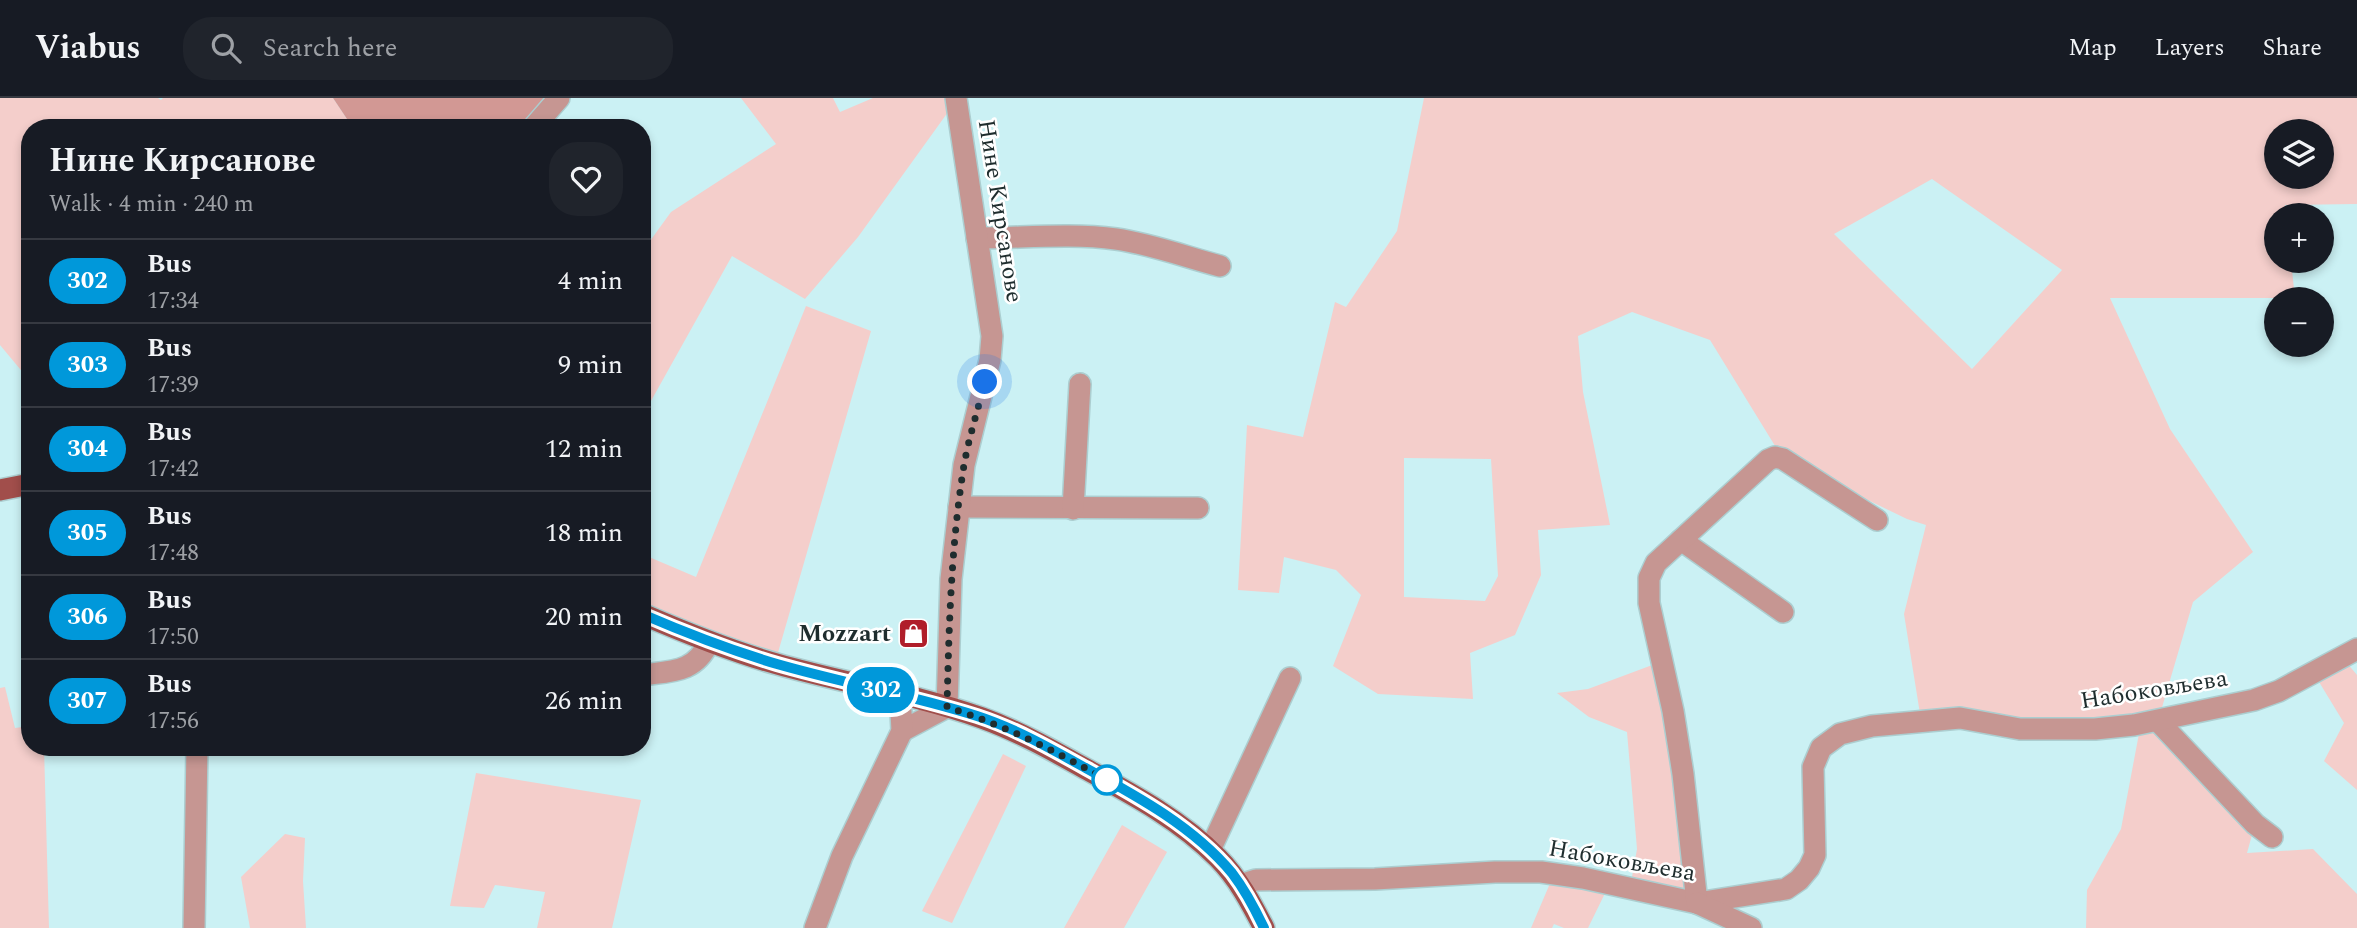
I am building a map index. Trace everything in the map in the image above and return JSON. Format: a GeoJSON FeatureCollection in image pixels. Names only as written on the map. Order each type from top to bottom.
{"type":"FeatureCollection","features":[{"type":"Feature","properties":{"kind":"main road"},"geometry":{"type":"LineString","coordinates":[[0,489],[21,486]]}},
{"type":"Feature","properties":{"kind":"main road"},"geometry":{"type":"LineString","coordinates":[[651,618],[709,642],[775,663],[947,707],[995,723],[1037,742],[1176,822],[1210,850],[1240,885],[1264,928]]}},
{"type":"Feature","properties":{"kind":"street"},"geometry":{"type":"LineString","coordinates":[[541,119],[559,98]]}},
{"type":"Feature","properties":{"kind":"street","name":"Нине Кирсанове"},"geometry":{"type":"LineString","coordinates":[[947,707],[951,579],[964,465],[992,347],[990,309],[956,98]]}},
{"type":"Feature","properties":{"kind":"street"},"geometry":{"type":"LineString","coordinates":[[977,239],[1115,239],[1220,266]]}},
{"type":"Feature","properties":{"kind":"street"},"geometry":{"type":"LineString","coordinates":[[1073,509],[1080,384]]}},
{"type":"Feature","properties":{"kind":"street"},"geometry":{"type":"LineString","coordinates":[[1751,928],[1698,903],[1683,774],[1673,711],[1649,603],[1649,579],[1656,563],[1768,460],[1775,457],[1783,459],[1877,520]]}},
{"type":"Feature","properties":{"kind":"street"},"geometry":{"type":"LineString","coordinates":[[959,507],[1198,508]]}},
{"type":"Feature","properties":{"kind":"street"},"geometry":{"type":"LineString","coordinates":[[1681,540],[1783,612]]}},
{"type":"Feature","properties":{"kind":"street"},"geometry":{"type":"LineString","coordinates":[[651,674],[689,666],[704,653],[709,642]]}},
{"type":"Feature","properties":{"kind":"street","name":"Набоковљева"},"geometry":{"type":"LineString","coordinates":[[1240,885],[1256,880],[1375,879],[1495,872],[1541,873],[1583,878],[1698,903],[1786,888],[1810,869],[1815,855],[1813,767],[1821,748],[1840,734],[1872,726],[1960,718],[2020,729],[2053,731],[2158,721],[2253,700],[2279,691],[2357,649]]}},
{"type":"Feature","properties":{"kind":"street"},"geometry":{"type":"LineString","coordinates":[[1210,850],[1290,678]]}},
{"type":"Feature","properties":{"kind":"street"},"geometry":{"type":"LineString","coordinates":[[815,928],[842,856],[902,731],[901,712],[894,693]]}},
{"type":"Feature","properties":{"kind":"street"},"geometry":{"type":"LineString","coordinates":[[902,731],[947,707]]}},
{"type":"Feature","properties":{"kind":"street"},"geometry":{"type":"LineString","coordinates":[[2158,721],[2255,824],[2272,837]]}},
{"type":"Feature","properties":{"kind":"street"},"geometry":{"type":"LineString","coordinates":[[194,928],[197,756]]}},
{"type":"Feature","properties":{"kind":"shaded area"},"geometry":{"type":"Polygon","coordinates":[[[0,98],[333,98],[347,119],[21,119],[21,370],[0,345],[0,98]]]}},
{"type":"Feature","properties":{"kind":"shaded area"},"geometry":{"type":"Polygon","coordinates":[[[333,98],[559,98],[540,119],[347,119],[333,98]]]}},
{"type":"Feature","properties":{"kind":"shaded area"},"geometry":{"type":"Polygon","coordinates":[[[741,98],[833,98],[840,112],[873,98],[956,98],[858,237],[805,299],[732,256],[651,401],[651,240],[671,212],[776,144],[741,98]]]}},
{"type":"Feature","properties":{"kind":"shaded area"},"geometry":{"type":"Polygon","coordinates":[[[1424,98],[2357,98],[2357,204],[2264,203],[2264,273],[2292,273],[2294,287],[2264,287],[2264,298],[2110,298],[2170,429],[2253,552],[2193,602],[2158,721],[2255,824],[2247,853],[2313,849],[2357,894],[2357,928],[2086,928],[2087,890],[2121,829],[2141,723],[1921,720],[1904,614],[1926,525],[1907,519],[1783,459],[1710,340],[1632,312],[1578,336],[1583,392],[1610,525],[1538,530],[1541,575],[1515,635],[1470,653],[1473,699],[1378,694],[1333,666],[1361,595],[1336,570],[1284,557],[1279,593],[1238,590],[1247,425],[1303,437],[1335,302],[1346,307],[1397,231],[1424,98]],[[1932,179],[1834,234],[1972,369],[2062,270],[1932,179]],[[1404,458],[1404,597],[1485,601],[1498,576],[1491,459],[1404,458]]]}},
{"type":"Feature","properties":{"kind":"shaded area"},"geometry":{"type":"Polygon","coordinates":[[[806,306],[871,331],[775,663],[651,617],[651,558],[696,577],[806,306]]]}},
{"type":"Feature","properties":{"kind":"shaded area"},"geometry":{"type":"Polygon","coordinates":[[[2341,656],[2357,675],[2357,790],[2324,761],[2344,723],[2313,672],[2341,656]]]}},
{"type":"Feature","properties":{"kind":"shaded area"},"geometry":{"type":"Polygon","coordinates":[[[1663,661],[1697,903],[1630,888],[1637,849],[1627,732],[1589,717],[1557,693],[1588,689],[1663,661]]]}},
{"type":"Feature","properties":{"kind":"shaded area"},"geometry":{"type":"Polygon","coordinates":[[[5,687],[15,728],[21,727],[21,756],[44,756],[49,928],[0,928],[0,688],[5,687]]]}},
{"type":"Feature","properties":{"kind":"shaded area"},"geometry":{"type":"Polygon","coordinates":[[[1003,754],[1026,766],[952,923],[922,911],[1003,754]]]}},
{"type":"Feature","properties":{"kind":"shaded area"},"geometry":{"type":"Polygon","coordinates":[[[476,773],[641,800],[612,928],[537,928],[545,892],[495,885],[484,908],[450,906],[476,773]]]}},
{"type":"Feature","properties":{"kind":"shaded area"},"geometry":{"type":"Polygon","coordinates":[[[1122,825],[1167,852],[1124,928],[1064,928],[1122,825]]]}},
{"type":"Feature","properties":{"kind":"shaded area"},"geometry":{"type":"Polygon","coordinates":[[[285,834],[305,838],[303,881],[306,928],[250,928],[241,877],[285,834]]]}},
{"type":"Feature","properties":{"kind":"shaded area"},"geometry":{"type":"Polygon","coordinates":[[[1554,874],[1610,883],[1588,928],[1564,928],[1554,924],[1552,928],[1531,928],[1554,874]]]}},
{"type":"Feature","properties":{"kind":"bus line","name":"302"},"geometry":{"type":"LineString","coordinates":[[651,618],[744,654],[947,707],[995,723],[1037,742],[1129,793],[1191,834],[1232,874],[1264,928]]}},
{"type":"Feature","properties":{"kind":"place","name":"Mozzart"},"geometry":{"type":"Point","coordinates":[914,634]}},
{"type":"Feature","properties":{"kind":"route"},"geometry":{"type":"LineString","coordinates":[[985,382],[964,465],[957,523],[951,579],[947,707],[995,723],[1037,742],[1114,784],[1107,780]]}}]}
